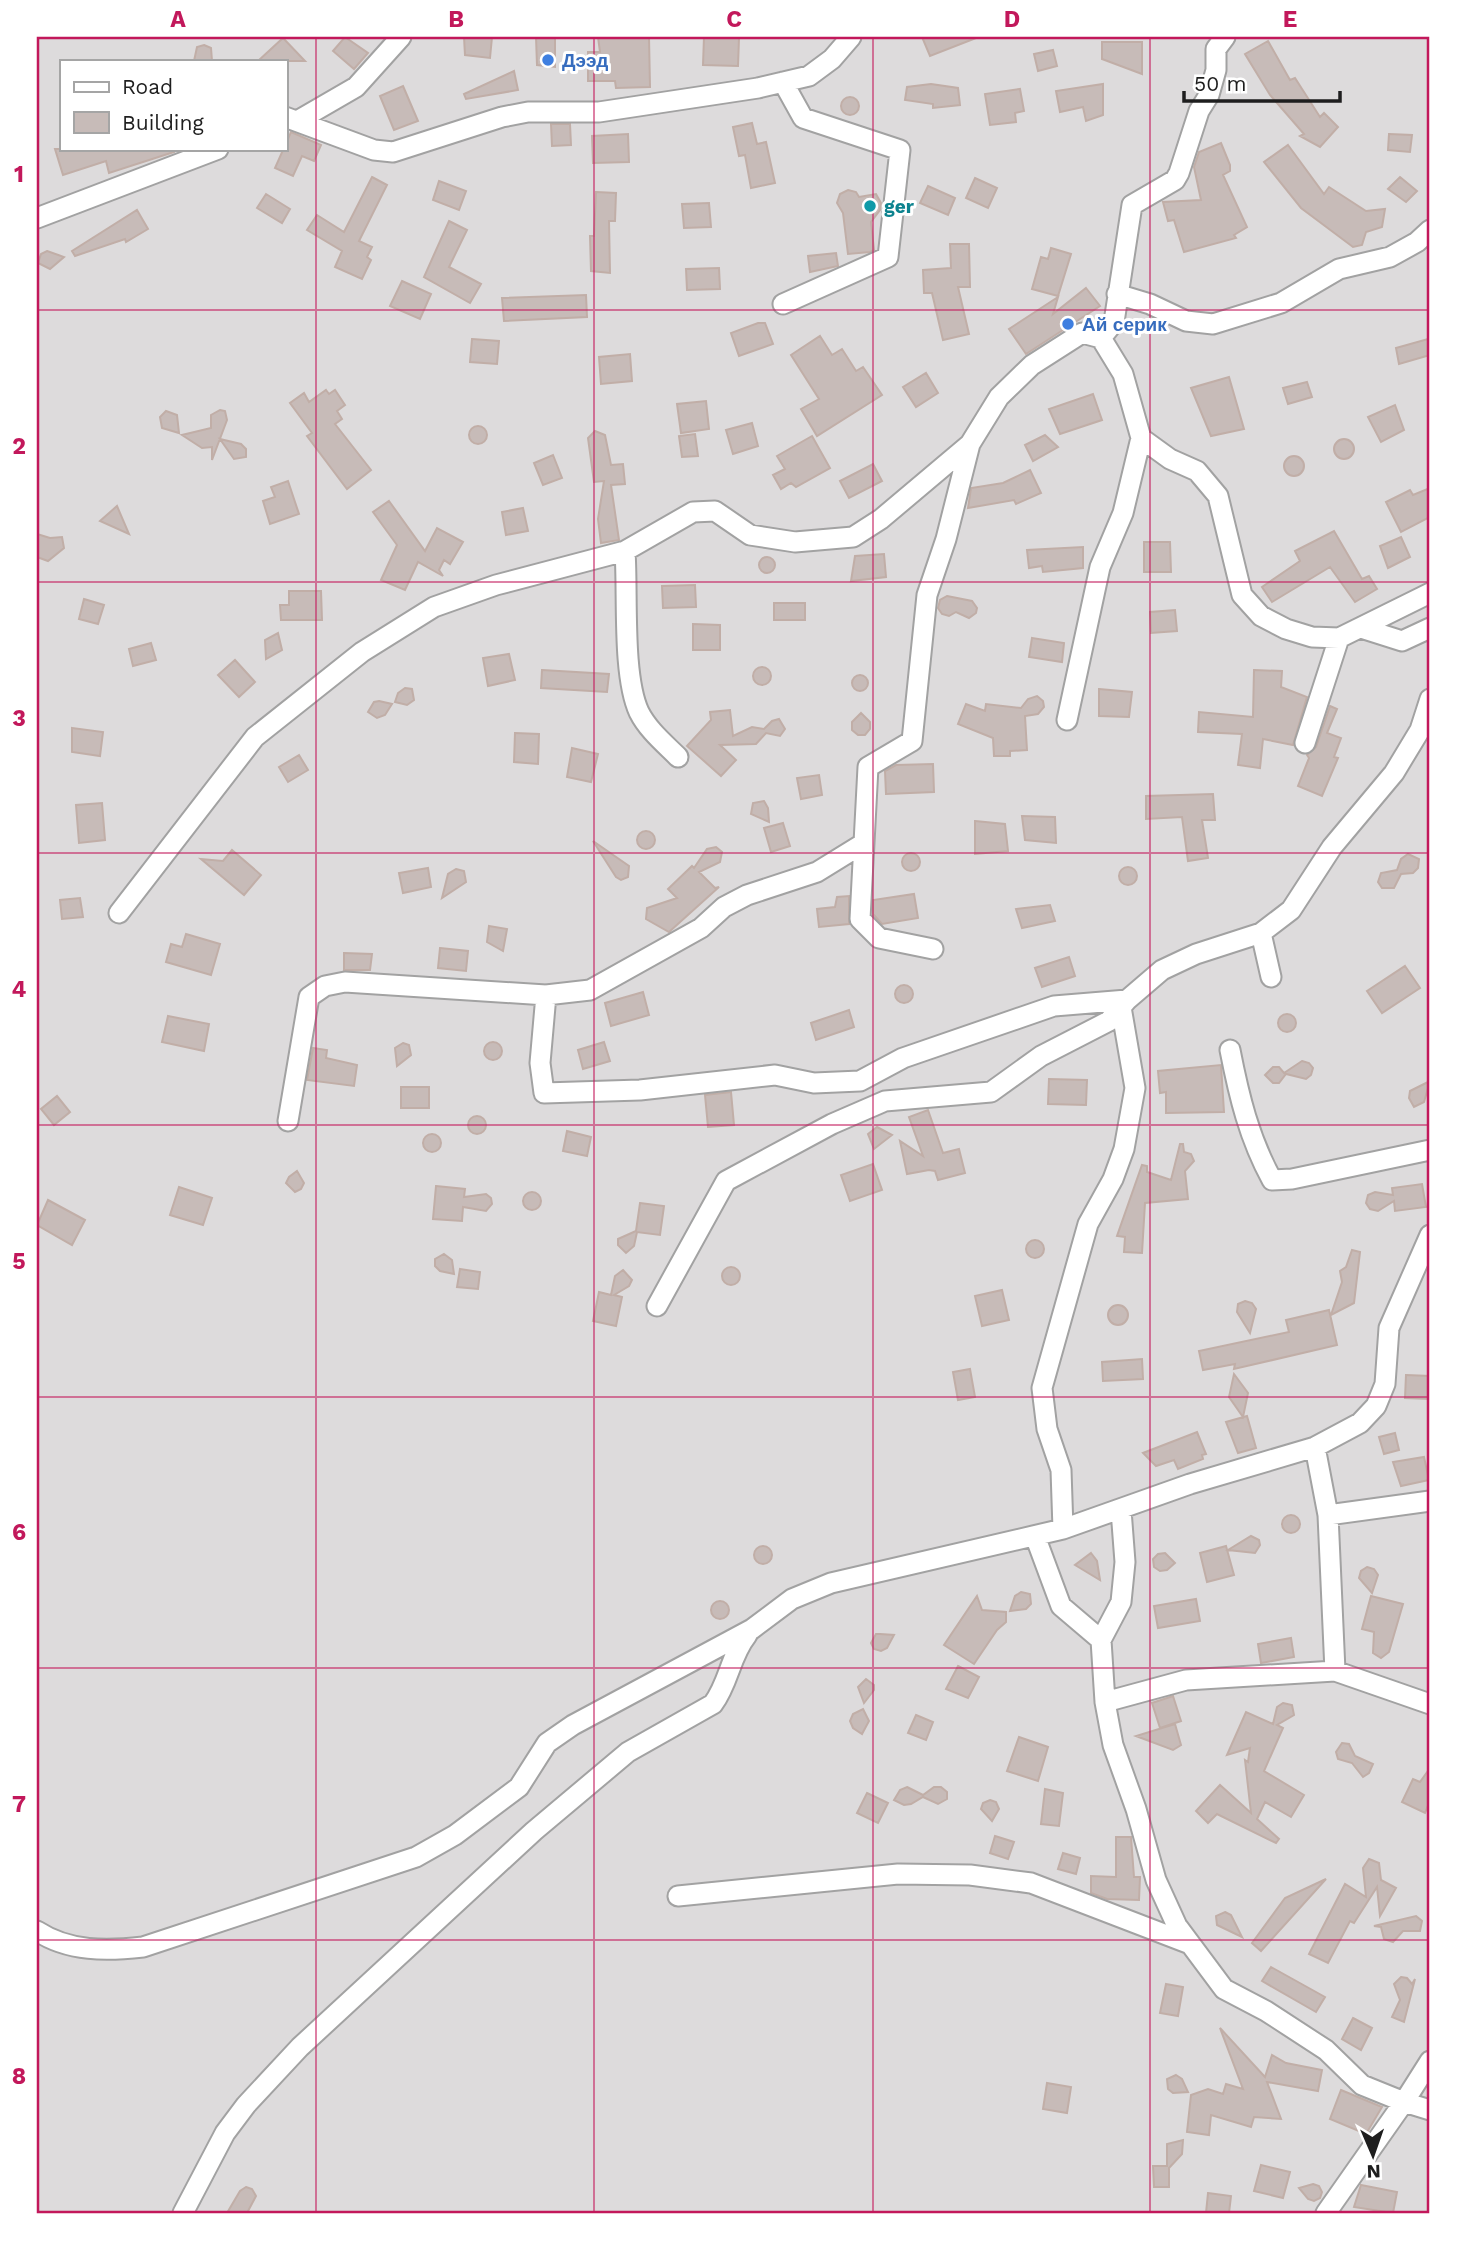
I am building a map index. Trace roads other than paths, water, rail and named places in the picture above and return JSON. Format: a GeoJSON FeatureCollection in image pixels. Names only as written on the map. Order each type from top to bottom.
{"type":"FeatureCollection","features":[{"type":"Feature","properties":{"kind":"street"},"geometry":{"type":"LineString","coordinates":[[292,118],[356,87],[401,37]]}},
{"type":"Feature","properties":{"kind":"street"},"geometry":{"type":"LineString","coordinates":[[292,118],[374,150],[393,152],[502,117],[528,112],[599,112],[809,76],[832,59],[851,37]]}},
{"type":"Feature","properties":{"kind":"street"},"geometry":{"type":"LineString","coordinates":[[1101,338],[1114,322],[1132,205],[1175,180],[1199,111],[1209,95],[1216,70],[1216,49],[1225,37]]}},
{"type":"Feature","properties":{"kind":"street"},"geometry":{"type":"LineString","coordinates":[[783,82],[803,118],[900,150],[888,257],[783,304]]}},
{"type":"Feature","properties":{"kind":"street"},"geometry":{"type":"LineString","coordinates":[[37,218],[215,150]]}},
{"type":"Feature","properties":{"kind":"street"},"geometry":{"type":"LineString","coordinates":[[1117,294],[1150,304],[1186,321],[1213,324],[1282,303],[1339,269],[1390,257],[1417,242],[1430,230]]}},
{"type":"Feature","properties":{"kind":"street"},"geometry":{"type":"LineString","coordinates":[[933,949],[879,938],[860,919],[868,766],[912,741],[927,595],[946,539],[970,444],[999,397],[1032,365],[1082,333],[1101,338],[1123,374],[1141,438],[1123,513],[1100,566],[1067,720]]}},
{"type":"Feature","properties":{"kind":"street"},"geometry":{"type":"LineString","coordinates":[[1141,438],[1170,459],[1197,471],[1218,496],[1242,595],[1261,616],[1311,637],[1339,638],[1430,593]]}},
{"type":"Feature","properties":{"kind":"street"},"geometry":{"type":"LineString","coordinates":[[120,913],[255,737],[362,652],[434,607],[496,585],[625,551],[692,512],[715,511],[750,535],[795,542],[853,537],[881,519],[970,444]]}},
{"type":"Feature","properties":{"kind":"street"},"geometry":{"type":"LineString","coordinates":[[625,551],[631,685],[638,710],[649,729],[678,757]]}},
{"type":"Feature","properties":{"kind":"street"},"geometry":{"type":"LineString","coordinates":[[1361,628],[1402,640],[1430,628]]}},
{"type":"Feature","properties":{"kind":"street"},"geometry":{"type":"LineString","coordinates":[[1305,743],[1339,638]]}},
{"type":"Feature","properties":{"kind":"street"},"geometry":{"type":"LineString","coordinates":[[657,1306],[726,1181],[832,1124],[885,1101],[991,1093],[1041,1056],[1109,1021],[1124,1003],[1162,970],[1196,954],[1261,933],[1291,911],[1332,847],[1394,773],[1420,730],[1430,699]]}},
{"type":"Feature","properties":{"kind":"street"},"geometry":{"type":"LineString","coordinates":[[288,1121],[309,997],[325,986],[345,982],[545,995],[590,990],[701,928],[724,907],[747,895],[817,872],[864,843]]}},
{"type":"Feature","properties":{"kind":"street"},"geometry":{"type":"LineString","coordinates":[[1261,933],[1270,977]]}},
{"type":"Feature","properties":{"kind":"street"},"geometry":{"type":"LineString","coordinates":[[545,995],[540,1063],[544,1093],[640,1090],[775,1075],[814,1083],[860,1081],[903,1058],[1054,1006],[1124,1003]]}},
{"type":"Feature","properties":{"kind":"street"},"geometry":{"type":"LineString","coordinates":[[1063,1529],[1060,1470],[1047,1429],[1042,1388],[1088,1224],[1114,1179],[1124,1149],[1135,1088],[1124,1003]]}},
{"type":"Feature","properties":{"kind":"street"},"geometry":{"type":"LineString","coordinates":[[1230,1050],[1244,1119],[1256,1152],[1272,1180],[1292,1179],[1430,1150]]}},
{"type":"Feature","properties":{"kind":"street"},"geometry":{"type":"LineString","coordinates":[[37,1931],[61,1943],[82,1948],[113,1950],[144,1947],[416,1857],[455,1835],[519,1787],[547,1743],[573,1726],[752,1629],[792,1599],[831,1583],[1063,1529],[1190,1484],[1315,1447],[1360,1423],[1376,1406],[1385,1384],[1389,1328],[1430,1235]]}},
{"type":"Feature","properties":{"kind":"street"},"geometry":{"type":"LineString","coordinates":[[1315,1447],[1328,1515],[1335,1671]]}},
{"type":"Feature","properties":{"kind":"street"},"geometry":{"type":"LineString","coordinates":[[1328,1515],[1430,1501]]}},
{"type":"Feature","properties":{"kind":"street"},"geometry":{"type":"LineString","coordinates":[[1121,1510],[1125,1562],[1121,1602],[1101,1640],[1105,1702],[1113,1745],[1136,1809],[1156,1880],[1177,1926],[1195,1945],[1224,1989],[1266,2011],[1326,2050],[1362,2085],[1430,2110]]}},
{"type":"Feature","properties":{"kind":"street"},"geometry":{"type":"LineString","coordinates":[[1035,1536],[1061,1606],[1101,1640]]}},
{"type":"Feature","properties":{"kind":"street"},"geometry":{"type":"LineString","coordinates":[[187,2209],[206,2164],[225,2133],[246,2105],[300,2047],[534,1831],[628,1752],[713,1704],[722,1693],[735,1651],[752,1629]]}},
{"type":"Feature","properties":{"kind":"street"},"geometry":{"type":"LineString","coordinates":[[1105,1702],[1186,1680],[1335,1671],[1430,1704]]}},
{"type":"Feature","properties":{"kind":"street"},"geometry":{"type":"LineString","coordinates":[[678,1896],[898,1874],[970,1875],[1031,1883],[1195,1945]]}},
{"type":"Feature","properties":{"kind":"street"},"geometry":{"type":"LineString","coordinates":[[1326,2213],[1430,2062]]}},
{"type":"Feature","properties":{"kind":"place","name":"Дээд"},"geometry":{"type":"Point","coordinates":[548,60]}},
{"type":"Feature","properties":{"kind":"place","name":"ger"},"geometry":{"type":"Point","coordinates":[870,206]}},
{"type":"Feature","properties":{"kind":"place","name":"Ай серик"},"geometry":{"type":"Point","coordinates":[1068,324]}}]}
